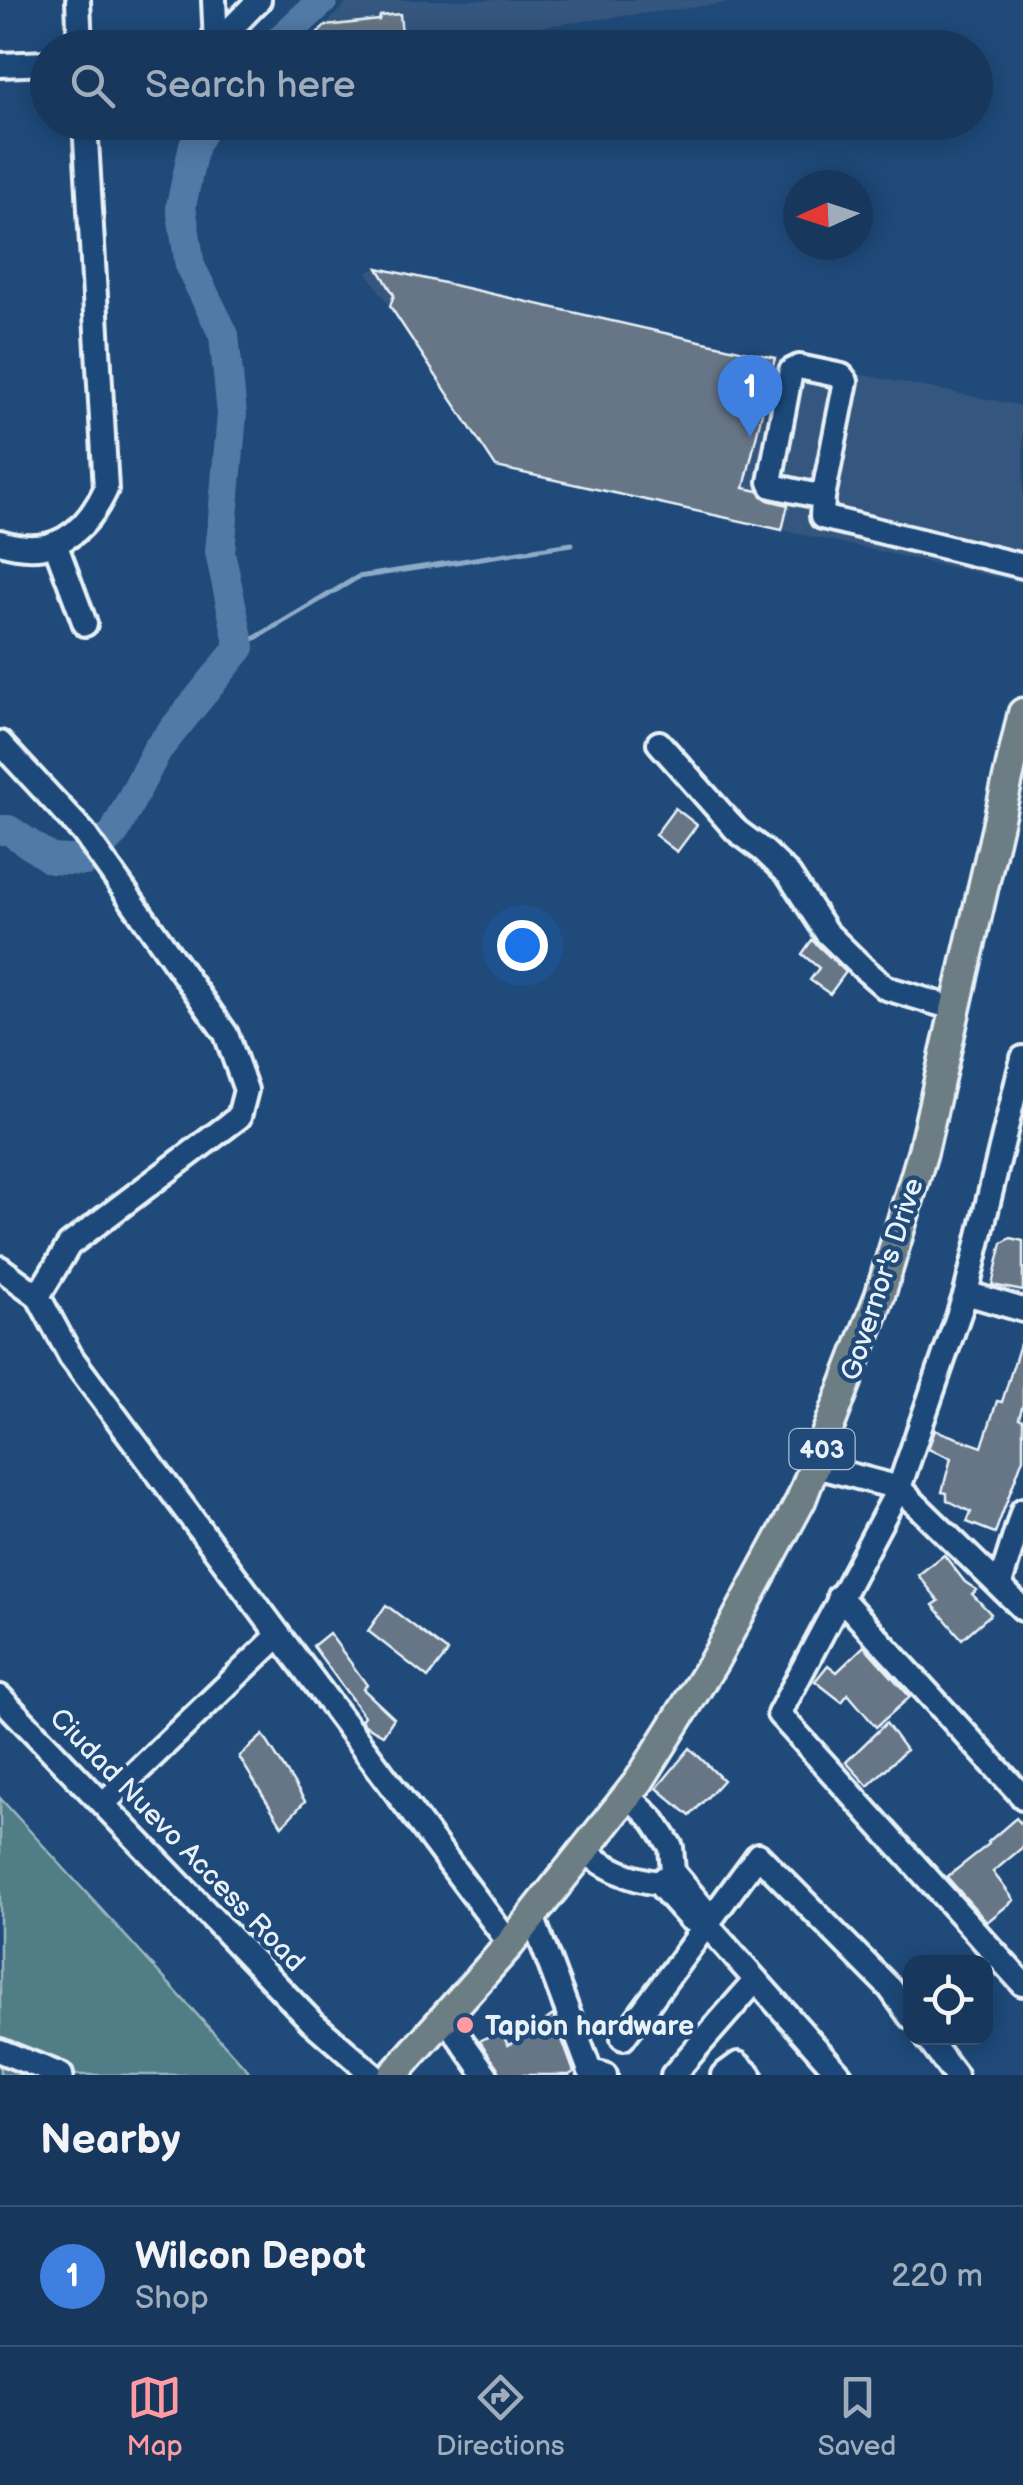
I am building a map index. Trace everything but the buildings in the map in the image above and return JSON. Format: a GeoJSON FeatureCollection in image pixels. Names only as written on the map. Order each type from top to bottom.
{"type":"FeatureCollection","features":[{"type":"Feature","properties":{"kind":"main road","name":"Governor's Drive"},"geometry":{"type":"LineString","coordinates":[[393,2075],[510,1944],[628,1796],[755,1590],[816,1466],[886,1277],[923,1151],[1023,713]]}},
{"type":"Feature","properties":{"kind":"street"},"geometry":{"type":"LineString","coordinates":[[78,0],[79,30]]}},
{"type":"Feature","properties":{"kind":"street"},"geometry":{"type":"LineString","coordinates":[[214,0],[214,30]]}},
{"type":"Feature","properties":{"kind":"street"},"geometry":{"type":"LineString","coordinates":[[229,30],[258,0]]}},
{"type":"Feature","properties":{"kind":"street"},"geometry":{"type":"LineString","coordinates":[[0,65],[30,64]]}},
{"type":"Feature","properties":{"kind":"street"},"geometry":{"type":"LineString","coordinates":[[0,542],[19,548],[56,546],[94,514],[106,489],[85,140]]}},
{"type":"Feature","properties":{"kind":"street"},"geometry":{"type":"LineString","coordinates":[[822,497],[772,486],[770,482],[791,372],[799,367],[842,376],[846,381],[822,497],[822,517],[1023,566]]}},
{"type":"Feature","properties":{"kind":"street"},"geometry":{"type":"LineString","coordinates":[[56,546],[84,624]]}},
{"type":"Feature","properties":{"kind":"street"},"geometry":{"type":"LineString","coordinates":[[0,743],[84,832],[226,1034],[246,1090],[238,1116],[69,1245],[38,1296]]}},
{"type":"Feature","properties":{"kind":"street"},"geometry":{"type":"LineString","coordinates":[[659,743],[737,831],[788,875],[826,932],[863,968],[886,988],[956,1009]]}},
{"type":"Feature","properties":{"kind":"street"},"geometry":{"type":"LineString","coordinates":[[1023,1058],[966,1293],[898,1488],[779,1714],[1023,1984]]}},
{"type":"Feature","properties":{"kind":"street"},"geometry":{"type":"LineString","coordinates":[[0,1268],[38,1296],[71,1357],[510,1944]]}},
{"type":"Feature","properties":{"kind":"street"},"geometry":{"type":"LineString","coordinates":[[966,1293],[1023,1310]]}},
{"type":"Feature","properties":{"kind":"street"},"geometry":{"type":"LineString","coordinates":[[816,1466],[898,1488],[1023,1609]]}},
{"type":"Feature","properties":{"kind":"street"},"geometry":{"type":"LineString","coordinates":[[1000,1584],[1023,1510]]}},
{"type":"Feature","properties":{"kind":"street"},"geometry":{"type":"LineString","coordinates":[[840,1596],[1023,1798]]}},
{"type":"Feature","properties":{"kind":"street"},"geometry":{"type":"LineString","coordinates":[[103,1804],[279,1635]]}},
{"type":"Feature","properties":{"kind":"street","name":"Ciudad Nuevo Access Road"},"geometry":{"type":"LineString","coordinates":[[0,1697],[312,2022]]}},
{"type":"Feature","properties":{"kind":"street"},"geometry":{"type":"LineString","coordinates":[[628,1796],[654,1821],[671,1847],[665,1877],[690,1920],[707,1925],[840,2075]]}},
{"type":"Feature","properties":{"kind":"street"},"geometry":{"type":"LineString","coordinates":[[584,1851],[614,1873],[665,1877]]}},
{"type":"Feature","properties":{"kind":"street"},"geometry":{"type":"LineString","coordinates":[[623,2038],[758,1854],[890,1988],[903,2006]]}},
{"type":"Feature","properties":{"kind":"street"},"geometry":{"type":"LineString","coordinates":[[532,1916],[590,2071],[605,2075]]}},
{"type":"Feature","properties":{"kind":"street"},"geometry":{"type":"LineString","coordinates":[[673,2075],[756,1980]]}},
{"type":"Feature","properties":{"kind":"street"},"geometry":{"type":"LineString","coordinates":[[444,2016],[486,2075]]}},
{"type":"Feature","properties":{"kind":"street"},"geometry":{"type":"LineString","coordinates":[[312,2022],[353,2075]]}},
{"type":"Feature","properties":{"kind":"street"},"geometry":{"type":"LineString","coordinates":[[312,2022],[373,2075]]}},
{"type":"Feature","properties":{"kind":"street"},"geometry":{"type":"LineString","coordinates":[[932,2045],[956,2075]]}},
{"type":"Feature","properties":{"kind":"street"},"geometry":{"type":"LineString","coordinates":[[0,2051],[60,2075]]}},
{"type":"Feature","properties":{"kind":"street"},"geometry":{"type":"LineString","coordinates":[[723,2075],[738,2064],[750,2075]]}},
{"type":"Feature","properties":{"kind":"shaded area"},"geometry":{"type":"Polygon","coordinates":[[[349,0],[750,0],[513,30],[321,30],[349,0]]]}},
{"type":"Feature","properties":{"kind":"shaded area"},"geometry":{"type":"Polygon","coordinates":[[[378,268],[775,358],[1023,406],[1023,583],[496,467],[367,272],[378,268]]]}},
{"type":"Feature","properties":{"kind":"green space"},"geometry":{"type":"Polygon","coordinates":[[[0,1798],[252,2075],[0,2075],[0,1798]]]}},
{"type":"Feature","properties":{"kind":"waterway"},"geometry":{"type":"LineString","coordinates":[[290,30],[323,0]]}},
{"type":"Feature","properties":{"kind":"waterway"},"geometry":{"type":"LineString","coordinates":[[0,830],[9,830],[51,859],[85,861],[114,833],[157,750],[240,647],[220,552],[232,414],[224,335],[190,266],[181,206],[197,140]]}},
{"type":"Feature","properties":{"kind":"waterway"},"geometry":{"type":"LineString","coordinates":[[240,647],[358,577],[572,544]]}},
{"type":"Feature","properties":{"kind":"place","name":"Wilcon Depot"},"geometry":{"type":"Point","coordinates":[750,437]}},
{"type":"Feature","properties":{"kind":"place","name":"Tapion hardware"},"geometry":{"type":"Point","coordinates":[465,2025]}}]}
